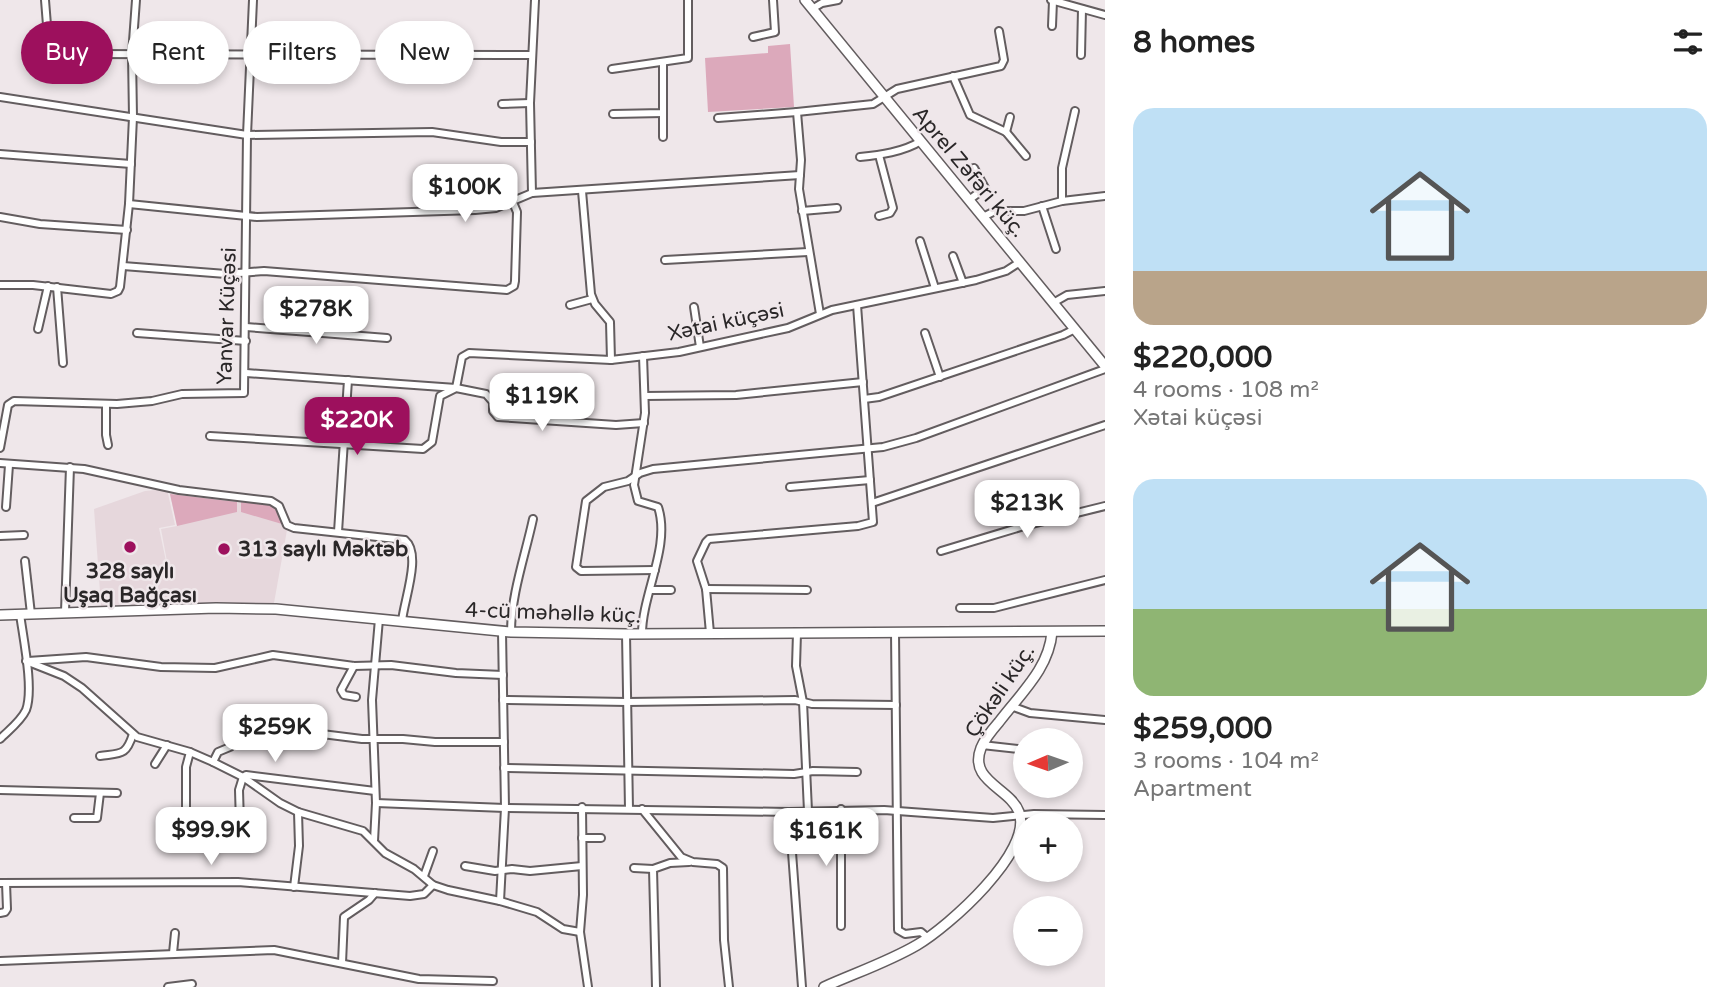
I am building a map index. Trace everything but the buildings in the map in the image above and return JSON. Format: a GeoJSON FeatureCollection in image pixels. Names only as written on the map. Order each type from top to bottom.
{"type":"FeatureCollection","features":[{"type":"Feature","properties":{"kind":"street"},"geometry":{"type":"LineString","coordinates":[[45,0],[47,21]]}},
{"type":"Feature","properties":{"kind":"street"},"geometry":{"type":"LineString","coordinates":[[134,21],[136,0]]}},
{"type":"Feature","properties":{"kind":"street","name":"Yanvar Küçəsi"},"geometry":{"type":"LineString","coordinates":[[252,21],[253,0]]}},
{"type":"Feature","properties":{"kind":"street"},"geometry":{"type":"LineString","coordinates":[[532,193],[530,103],[535,0]]}},
{"type":"Feature","properties":{"kind":"street"},"geometry":{"type":"LineString","coordinates":[[612,69],[663,64],[684,60],[690,55],[688,0]]}},
{"type":"Feature","properties":{"kind":"street"},"geometry":{"type":"LineString","coordinates":[[753,37],[775,32],[773,0]]}},
{"type":"Feature","properties":{"kind":"street","name":"Aprel Zəfəri küç."},"geometry":{"type":"LineString","coordinates":[[805,0],[1105,368]]}},
{"type":"Feature","properties":{"kind":"street"},"geometry":{"type":"LineString","coordinates":[[812,9],[822,3],[838,0]]}},
{"type":"Feature","properties":{"kind":"street"},"geometry":{"type":"LineString","coordinates":[[1052,26],[1052,0],[1105,15]]}},
{"type":"Feature","properties":{"kind":"street"},"geometry":{"type":"LineString","coordinates":[[1081,55],[1082,9]]}},
{"type":"Feature","properties":{"kind":"street"},"geometry":{"type":"LineString","coordinates":[[718,118],[873,104],[897,89],[1001,66],[1004,60],[999,31]]}},
{"type":"Feature","properties":{"kind":"street"},"geometry":{"type":"LineString","coordinates":[[361,55],[532,55]]}},
{"type":"Feature","properties":{"kind":"street"},"geometry":{"type":"LineString","coordinates":[[663,64],[663,136]]}},
{"type":"Feature","properties":{"kind":"street"},"geometry":{"type":"LineString","coordinates":[[953,76],[970,115],[1006,132],[1026,156]]}},
{"type":"Feature","properties":{"kind":"street"},"geometry":{"type":"LineString","coordinates":[[0,285],[48,286],[115,293],[120,287],[129,204],[132,84]]}},
{"type":"Feature","properties":{"kind":"street","name":"Yanvar Küçəsi"},"geometry":{"type":"LineString","coordinates":[[0,448],[2,424],[8,405],[14,401],[106,404],[152,401],[182,394],[241,395],[246,390],[249,84]]}},
{"type":"Feature","properties":{"kind":"street"},"geometry":{"type":"LineString","coordinates":[[0,97],[247,135],[432,132],[501,142],[531,142]]}},
{"type":"Feature","properties":{"kind":"street"},"geometry":{"type":"LineString","coordinates":[[502,104],[530,103]]}},
{"type":"Feature","properties":{"kind":"street"},"geometry":{"type":"LineString","coordinates":[[1062,201],[1062,168],[1075,111]]}},
{"type":"Feature","properties":{"kind":"street"},"geometry":{"type":"LineString","coordinates":[[797,112],[799,189],[820,314]]}},
{"type":"Feature","properties":{"kind":"street"},"geometry":{"type":"LineString","coordinates":[[613,114],[663,113]]}},
{"type":"Feature","properties":{"kind":"street"},"geometry":{"type":"LineString","coordinates":[[1006,132],[1010,117]]}},
{"type":"Feature","properties":{"kind":"street"},"geometry":{"type":"LineString","coordinates":[[860,157],[910,147],[920,141]]}},
{"type":"Feature","properties":{"kind":"street"},"geometry":{"type":"LineString","coordinates":[[0,154],[131,164]]}},
{"type":"Feature","properties":{"kind":"street"},"geometry":{"type":"LineString","coordinates":[[879,155],[893,208],[890,213],[879,216]]}},
{"type":"Feature","properties":{"kind":"street"},"geometry":{"type":"LineString","coordinates":[[969,200],[985,188],[974,168]]}},
{"type":"Feature","properties":{"kind":"street"},"geometry":{"type":"LineString","coordinates":[[129,204],[247,217],[475,210],[496,208],[532,193],[800,175]]}},
{"type":"Feature","properties":{"kind":"street"},"geometry":{"type":"LineString","coordinates":[[582,191],[592,299],[610,322],[611,359]]}},
{"type":"Feature","properties":{"kind":"street"},"geometry":{"type":"LineString","coordinates":[[983,217],[995,211],[1024,211],[1062,201],[1105,196]]}},
{"type":"Feature","properties":{"kind":"street"},"geometry":{"type":"LineString","coordinates":[[123,266],[226,274],[264,271],[507,290],[514,286],[515,281],[517,212],[512,200]]}},
{"type":"Feature","properties":{"kind":"street"},"geometry":{"type":"LineString","coordinates":[[1042,206],[1056,249]]}},
{"type":"Feature","properties":{"kind":"street"},"geometry":{"type":"LineString","coordinates":[[802,211],[837,208]]}},
{"type":"Feature","properties":{"kind":"street"},"geometry":{"type":"LineString","coordinates":[[0,217],[40,224],[127,230]]}},
{"type":"Feature","properties":{"kind":"street"},"geometry":{"type":"LineString","coordinates":[[920,241],[935,288]]}},
{"type":"Feature","properties":{"kind":"street"},"geometry":{"type":"LineString","coordinates":[[665,260],[808,252]]}},
{"type":"Feature","properties":{"kind":"street"},"geometry":{"type":"LineString","coordinates":[[953,256],[963,283]]}},
{"type":"Feature","properties":{"kind":"street","name":"Xətai küçəsi"},"geometry":{"type":"LineString","coordinates":[[210,436],[423,449],[432,442],[440,396],[456,388],[462,358],[469,353],[611,359],[700,347],[788,328],[820,314],[963,283],[1006,271],[1020,262]]}},
{"type":"Feature","properties":{"kind":"street"},"geometry":{"type":"LineString","coordinates":[[38,328],[48,286]]}},
{"type":"Feature","properties":{"kind":"street"},"geometry":{"type":"LineString","coordinates":[[57,287],[63,363]]}},
{"type":"Feature","properties":{"kind":"street"},"geometry":{"type":"LineString","coordinates":[[1053,303],[1067,295],[1105,291]]}},
{"type":"Feature","properties":{"kind":"street"},"geometry":{"type":"LineString","coordinates":[[570,304],[592,299]]}},
{"type":"Feature","properties":{"kind":"street"},"geometry":{"type":"LineString","coordinates":[[710,633],[706,589],[697,561],[709,539],[870,524],[874,518],[857,305]]}},
{"type":"Feature","properties":{"kind":"street"},"geometry":{"type":"LineString","coordinates":[[694,307],[700,347]]}},
{"type":"Feature","properties":{"kind":"street"},"geometry":{"type":"LineString","coordinates":[[246,327],[387,338]]}},
{"type":"Feature","properties":{"kind":"street"},"geometry":{"type":"LineString","coordinates":[[864,399],[879,397],[940,377],[1075,329]]}},
{"type":"Feature","properties":{"kind":"street"},"geometry":{"type":"LineString","coordinates":[[925,332],[940,377]]}},
{"type":"Feature","properties":{"kind":"street"},"geometry":{"type":"LineString","coordinates":[[136,333],[246,341]]}},
{"type":"Feature","properties":{"kind":"street"},"geometry":{"type":"LineString","coordinates":[[642,634],[660,535],[660,511],[655,505],[638,501],[634,489],[644,423],[643,356]]}},
{"type":"Feature","properties":{"kind":"street"},"geometry":{"type":"LineString","coordinates":[[655,570],[581,571],[576,567],[586,501],[599,489],[628,481],[653,468],[883,447],[916,438],[1105,368]]}},
{"type":"Feature","properties":{"kind":"street"},"geometry":{"type":"LineString","coordinates":[[246,373],[456,388],[486,394],[493,402],[498,417],[616,425],[644,423]]}},
{"type":"Feature","properties":{"kind":"street"},"geometry":{"type":"LineString","coordinates":[[338,532],[348,380]]}},
{"type":"Feature","properties":{"kind":"street"},"geometry":{"type":"LineString","coordinates":[[645,396],[736,395],[863,383]]}},
{"type":"Feature","properties":{"kind":"street"},"geometry":{"type":"LineString","coordinates":[[106,404],[108,445]]}},
{"type":"Feature","properties":{"kind":"street"},"geometry":{"type":"LineString","coordinates":[[872,503],[1105,425]]}},
{"type":"Feature","properties":{"kind":"street"},"geometry":{"type":"LineString","coordinates":[[0,463],[70,467],[190,492],[271,500],[279,506],[287,525],[295,528],[408,541],[413,561],[402,621]]}},
{"type":"Feature","properties":{"kind":"street"},"geometry":{"type":"LineString","coordinates":[[6,507],[9,465]]}},
{"type":"Feature","properties":{"kind":"street"},"geometry":{"type":"LineString","coordinates":[[65,612],[70,467]]}},
{"type":"Feature","properties":{"kind":"street"},"geometry":{"type":"LineString","coordinates":[[790,487],[870,480]]}},
{"type":"Feature","properties":{"kind":"street"},"geometry":{"type":"LineString","coordinates":[[941,551],[1024,526],[1105,506]]}},
{"type":"Feature","properties":{"kind":"street"},"geometry":{"type":"LineString","coordinates":[[500,901],[505,807],[503,675],[507,632],[533,519]]}},
{"type":"Feature","properties":{"kind":"street"},"geometry":{"type":"LineString","coordinates":[[0,536],[24,535]]}},
{"type":"Feature","properties":{"kind":"street"},"geometry":{"type":"LineString","coordinates":[[25,561],[31,614]]}},
{"type":"Feature","properties":{"kind":"street"},"geometry":{"type":"LineString","coordinates":[[960,608],[994,608],[1105,580]]}},
{"type":"Feature","properties":{"kind":"street"},"geometry":{"type":"LineString","coordinates":[[706,589],[807,590]]}},
{"type":"Feature","properties":{"kind":"street"},"geometry":{"type":"LineString","coordinates":[[650,590],[671,590]]}},
{"type":"Feature","properties":{"kind":"street","name":"4-cü məhəllə küç."},"geometry":{"type":"LineString","coordinates":[[0,615],[216,608],[275,609],[507,632],[642,634],[1105,631]]}},
{"type":"Feature","properties":{"kind":"street"},"geometry":{"type":"LineString","coordinates":[[0,739],[25,712],[28,696],[20,614]]}},
{"type":"Feature","properties":{"kind":"street"},"geometry":{"type":"LineString","coordinates":[[374,841],[375,665],[380,619]]}},
{"type":"Feature","properties":{"kind":"street"},"geometry":{"type":"LineString","coordinates":[[895,632],[898,930],[905,934],[921,932],[928,938]]}},
{"type":"Feature","properties":{"kind":"street","name":"Çökəli küç."},"geometry":{"type":"LineString","coordinates":[[1018,812],[1015,804],[983,774],[978,761],[982,745],[1040,670],[1052,632]]}},
{"type":"Feature","properties":{"kind":"street"},"geometry":{"type":"LineString","coordinates":[[797,633],[796,666],[803,702],[808,811]]}},
{"type":"Feature","properties":{"kind":"street"},"geometry":{"type":"LineString","coordinates":[[626,634],[629,809]]}},
{"type":"Feature","properties":{"kind":"street"},"geometry":{"type":"LineString","coordinates":[[26,661],[86,657],[161,667],[215,668],[273,655],[354,666],[375,665],[503,675]]}},
{"type":"Feature","properties":{"kind":"street"},"geometry":{"type":"LineString","coordinates":[[26,661],[64,676],[82,688],[133,734],[212,762],[243,777],[298,812],[363,831],[385,853],[433,885],[537,912],[563,929],[580,932]]}},
{"type":"Feature","properties":{"kind":"street"},"geometry":{"type":"LineString","coordinates":[[354,666],[341,690],[344,695],[356,697]]}},
{"type":"Feature","properties":{"kind":"street"},"geometry":{"type":"LineString","coordinates":[[503,700],[896,705]]}},
{"type":"Feature","properties":{"kind":"street"},"geometry":{"type":"LineString","coordinates":[[1011,706],[1030,713],[1105,720]]}},
{"type":"Feature","properties":{"kind":"street"},"geometry":{"type":"LineString","coordinates":[[242,724],[373,739],[504,742]]}},
{"type":"Feature","properties":{"kind":"street"},"geometry":{"type":"LineString","coordinates":[[100,756],[125,752],[133,734]]}},
{"type":"Feature","properties":{"kind":"street"},"geometry":{"type":"LineString","coordinates":[[155,764],[167,745]]}},
{"type":"Feature","properties":{"kind":"street"},"geometry":{"type":"LineString","coordinates":[[982,745],[1013,749]]}},
{"type":"Feature","properties":{"kind":"street"},"geometry":{"type":"LineString","coordinates":[[212,762],[218,752],[230,747]]}},
{"type":"Feature","properties":{"kind":"street"},"geometry":{"type":"LineString","coordinates":[[186,825],[186,767],[190,752]]}},
{"type":"Feature","properties":{"kind":"street"},"geometry":{"type":"LineString","coordinates":[[504,768],[794,774],[857,772]]}},
{"type":"Feature","properties":{"kind":"street"},"geometry":{"type":"LineString","coordinates":[[243,777],[251,775],[375,791]]}},
{"type":"Feature","properties":{"kind":"street"},"geometry":{"type":"LineString","coordinates":[[240,824],[239,790],[243,777]]}},
{"type":"Feature","properties":{"kind":"street"},"geometry":{"type":"LineString","coordinates":[[0,790],[117,793]]}},
{"type":"Feature","properties":{"kind":"street"},"geometry":{"type":"LineString","coordinates":[[74,818],[97,818],[100,793]]}},
{"type":"Feature","properties":{"kind":"street"},"geometry":{"type":"LineString","coordinates":[[376,803],[789,812],[897,811],[984,818],[1013,816]]}},
{"type":"Feature","properties":{"kind":"street"},"geometry":{"type":"LineString","coordinates":[[582,807],[583,895],[580,932],[588,987]]}},
{"type":"Feature","properties":{"kind":"street"},"geometry":{"type":"LineString","coordinates":[[642,809],[681,857],[692,862]]}},
{"type":"Feature","properties":{"kind":"street"},"geometry":{"type":"LineString","coordinates":[[841,810],[841,926]]}},
{"type":"Feature","properties":{"kind":"street"},"geometry":{"type":"LineString","coordinates":[[294,887],[299,846],[298,812]]}},
{"type":"Feature","properties":{"kind":"street"},"geometry":{"type":"LineString","coordinates":[[789,812],[802,987]]}},
{"type":"Feature","properties":{"kind":"street"},"geometry":{"type":"LineString","coordinates":[[1083,815],[1105,815]]}},
{"type":"Feature","properties":{"kind":"street"},"geometry":{"type":"LineString","coordinates":[[582,838],[601,838]]}},
{"type":"Feature","properties":{"kind":"street"},"geometry":{"type":"LineString","coordinates":[[664,864],[672,847]]}},
{"type":"Feature","properties":{"kind":"street"},"geometry":{"type":"LineString","coordinates":[[824,987],[899,954],[928,938],[966,907],[1013,848]]}},
{"type":"Feature","properties":{"kind":"street"},"geometry":{"type":"LineString","coordinates":[[424,877],[432,851]]}},
{"type":"Feature","properties":{"kind":"street"},"geometry":{"type":"LineString","coordinates":[[634,868],[653,869],[664,864],[692,862],[717,864],[723,868],[724,940],[729,987]]}},
{"type":"Feature","properties":{"kind":"street"},"geometry":{"type":"LineString","coordinates":[[465,866],[536,871],[582,866]]}},
{"type":"Feature","properties":{"kind":"street"},"geometry":{"type":"LineString","coordinates":[[653,869],[656,987]]}},
{"type":"Feature","properties":{"kind":"street"},"geometry":{"type":"LineString","coordinates":[[0,913],[8,909],[3,883],[213,881],[418,896],[433,885]]}},
{"type":"Feature","properties":{"kind":"street"},"geometry":{"type":"LineString","coordinates":[[342,963],[344,917],[369,900],[374,893]]}},
{"type":"Feature","properties":{"kind":"street"},"geometry":{"type":"LineString","coordinates":[[173,953],[176,933]]}},
{"type":"Feature","properties":{"kind":"street"},"geometry":{"type":"LineString","coordinates":[[0,961],[274,950],[428,984],[450,978],[493,981]]}},
{"type":"Feature","properties":{"kind":"street"},"geometry":{"type":"LineString","coordinates":[[168,987],[192,984]]}},
{"type":"Feature","properties":{"kind":"shaded area"},"geometry":{"type":"Polygon","coordinates":[[[790,44],[794,107],[708,112],[705,58],[768,53],[768,46],[790,44]]]}},
{"type":"Feature","properties":{"kind":"shaded area","name":"328 saylı Uşaq Bağçası"},"geometry":{"type":"Polygon","coordinates":[[[167,489],[175,525],[159,528],[167,566],[155,569],[158,604],[101,606],[94,509],[145,491],[167,489]]]}},
{"type":"Feature","properties":{"kind":"shaded area","name":"313 saylı Məktəb"},"geometry":{"type":"Polygon","coordinates":[[[170,494],[274,505],[287,530],[274,603],[160,604],[156,570],[168,567],[161,529],[177,526],[170,494]]]}},
{"type":"Feature","properties":{"kind":"shaded area"},"geometry":{"type":"Polygon","coordinates":[[[170,494],[237,502],[237,512],[177,526],[170,494]]]}},
{"type":"Feature","properties":{"kind":"shaded area"},"geometry":{"type":"Polygon","coordinates":[[[241,502],[274,505],[282,524],[241,512],[241,502]]]}},
{"type":"Feature","properties":{"kind":"place","name":"328 saylı Uşaq Bağçası"},"geometry":{"type":"Point","coordinates":[130,547]}},
{"type":"Feature","properties":{"kind":"place","name":"313 saylı Məktəb"},"geometry":{"type":"Point","coordinates":[224,549]}}]}
